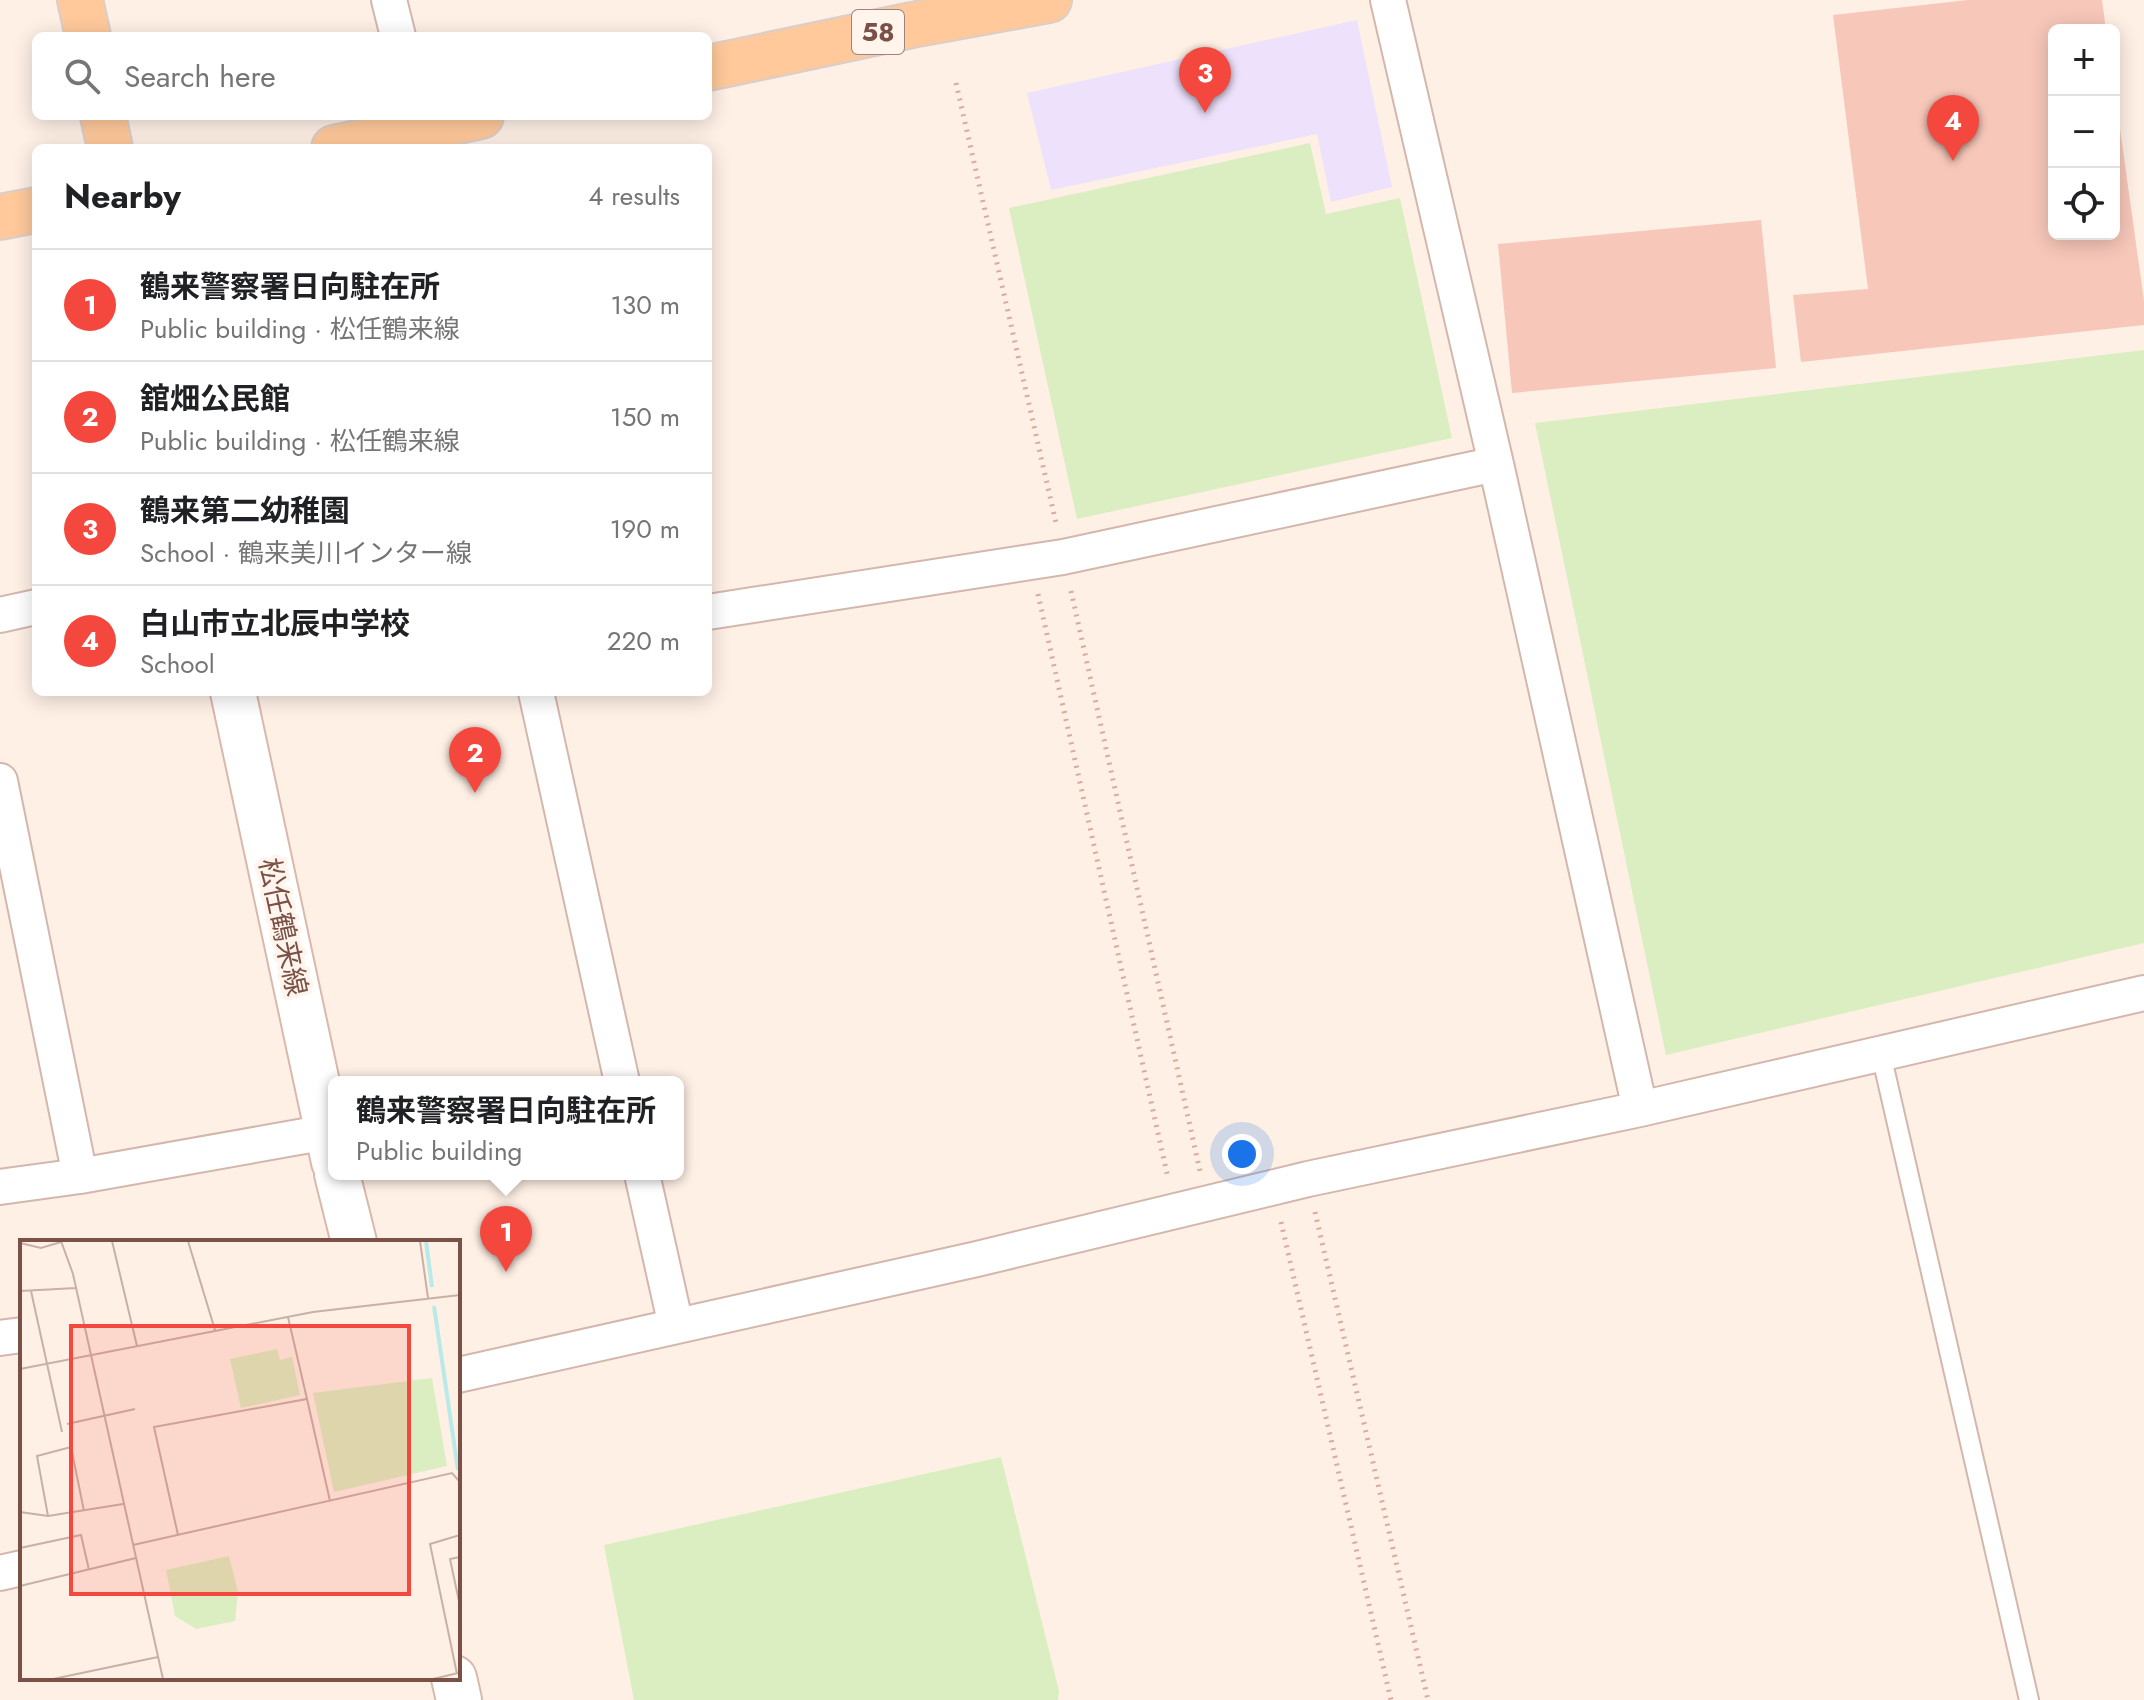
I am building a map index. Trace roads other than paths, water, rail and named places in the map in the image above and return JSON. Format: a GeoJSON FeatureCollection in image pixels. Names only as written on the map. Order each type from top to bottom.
{"type":"FeatureCollection","features":[{"type":"Feature","properties":{"kind":"main road"},"geometry":{"type":"LineString","coordinates":[[80,0],[87,32]]}},
{"type":"Feature","properties":{"kind":"main road","name":"58"},"geometry":{"type":"LineString","coordinates":[[712,67],[909,12],[1049,0]]}},
{"type":"Feature","properties":{"kind":"main road"},"geometry":{"type":"LineString","coordinates":[[104,120],[109,144]]}},
{"type":"Feature","properties":{"kind":"main road"},"geometry":{"type":"LineString","coordinates":[[347,144],[418,122],[439,120]]}},
{"type":"Feature","properties":{"kind":"main road"},"geometry":{"type":"LineString","coordinates":[[0,217],[32,211]]}},
{"type":"Feature","properties":{"kind":"main road","name":"松任鶴来線"},"geometry":{"type":"LineString","coordinates":[[234,696],[328,1138]]}},
{"type":"Feature","properties":{"kind":"main road"},"geometry":{"type":"LineString","coordinates":[[338,1180],[354,1240]]}},
{"type":"Feature","properties":{"kind":"main road"},"geometry":{"type":"LineString","coordinates":[[454,1680],[459,1700]]}},
{"type":"Feature","properties":{"kind":"street"},"geometry":{"type":"LineString","coordinates":[[389,0],[397,32]]}},
{"type":"Feature","properties":{"kind":"street"},"geometry":{"type":"LineString","coordinates":[[1388,0],[1496,464],[1640,1109]]}},
{"type":"Feature","properties":{"kind":"street"},"geometry":{"type":"LineString","coordinates":[[712,611],[1047,560],[1496,464]]}},
{"type":"Feature","properties":{"kind":"street"},"geometry":{"type":"LineString","coordinates":[[0,615],[32,608]]}},
{"type":"Feature","properties":{"kind":"street"},"geometry":{"type":"LineString","coordinates":[[537,696],[621,1076]]}},
{"type":"Feature","properties":{"kind":"street"},"geometry":{"type":"LineString","coordinates":[[0,781],[80,1176]]}},
{"type":"Feature","properties":{"kind":"street"},"geometry":{"type":"LineString","coordinates":[[460,1375],[977,1259],[1308,1179],[1640,1109],[2144,993]]}},
{"type":"Feature","properties":{"kind":"street"},"geometry":{"type":"LineString","coordinates":[[0,1187],[328,1147]]}},
{"type":"Feature","properties":{"kind":"street"},"geometry":{"type":"LineString","coordinates":[[643,1180],[676,1326]]}},
{"type":"Feature","properties":{"kind":"street"},"geometry":{"type":"LineString","coordinates":[[0,1338],[20,1335]]}},
{"type":"Feature","properties":{"kind":"street"},"geometry":{"type":"LineString","coordinates":[[0,1573],[20,1568]]}},
{"type":"Feature","properties":{"kind":"lane"},"geometry":{"type":"LineString","coordinates":[[1881,1054],[2029,1700]]}},
{"type":"Feature","properties":{"kind":"place","name":"鶴来第二幼稚園"},"geometry":{"type":"Point","coordinates":[1205,113]}},
{"type":"Feature","properties":{"kind":"place","name":"白山市立北辰中学校"},"geometry":{"type":"Point","coordinates":[1953,161]}},
{"type":"Feature","properties":{"kind":"place","name":"舘畑公民館"},"geometry":{"type":"Point","coordinates":[475,793]}},
{"type":"Feature","properties":{"kind":"place","name":"鶴来警察署日向駐在所"},"geometry":{"type":"Point","coordinates":[506,1272]}}]}
